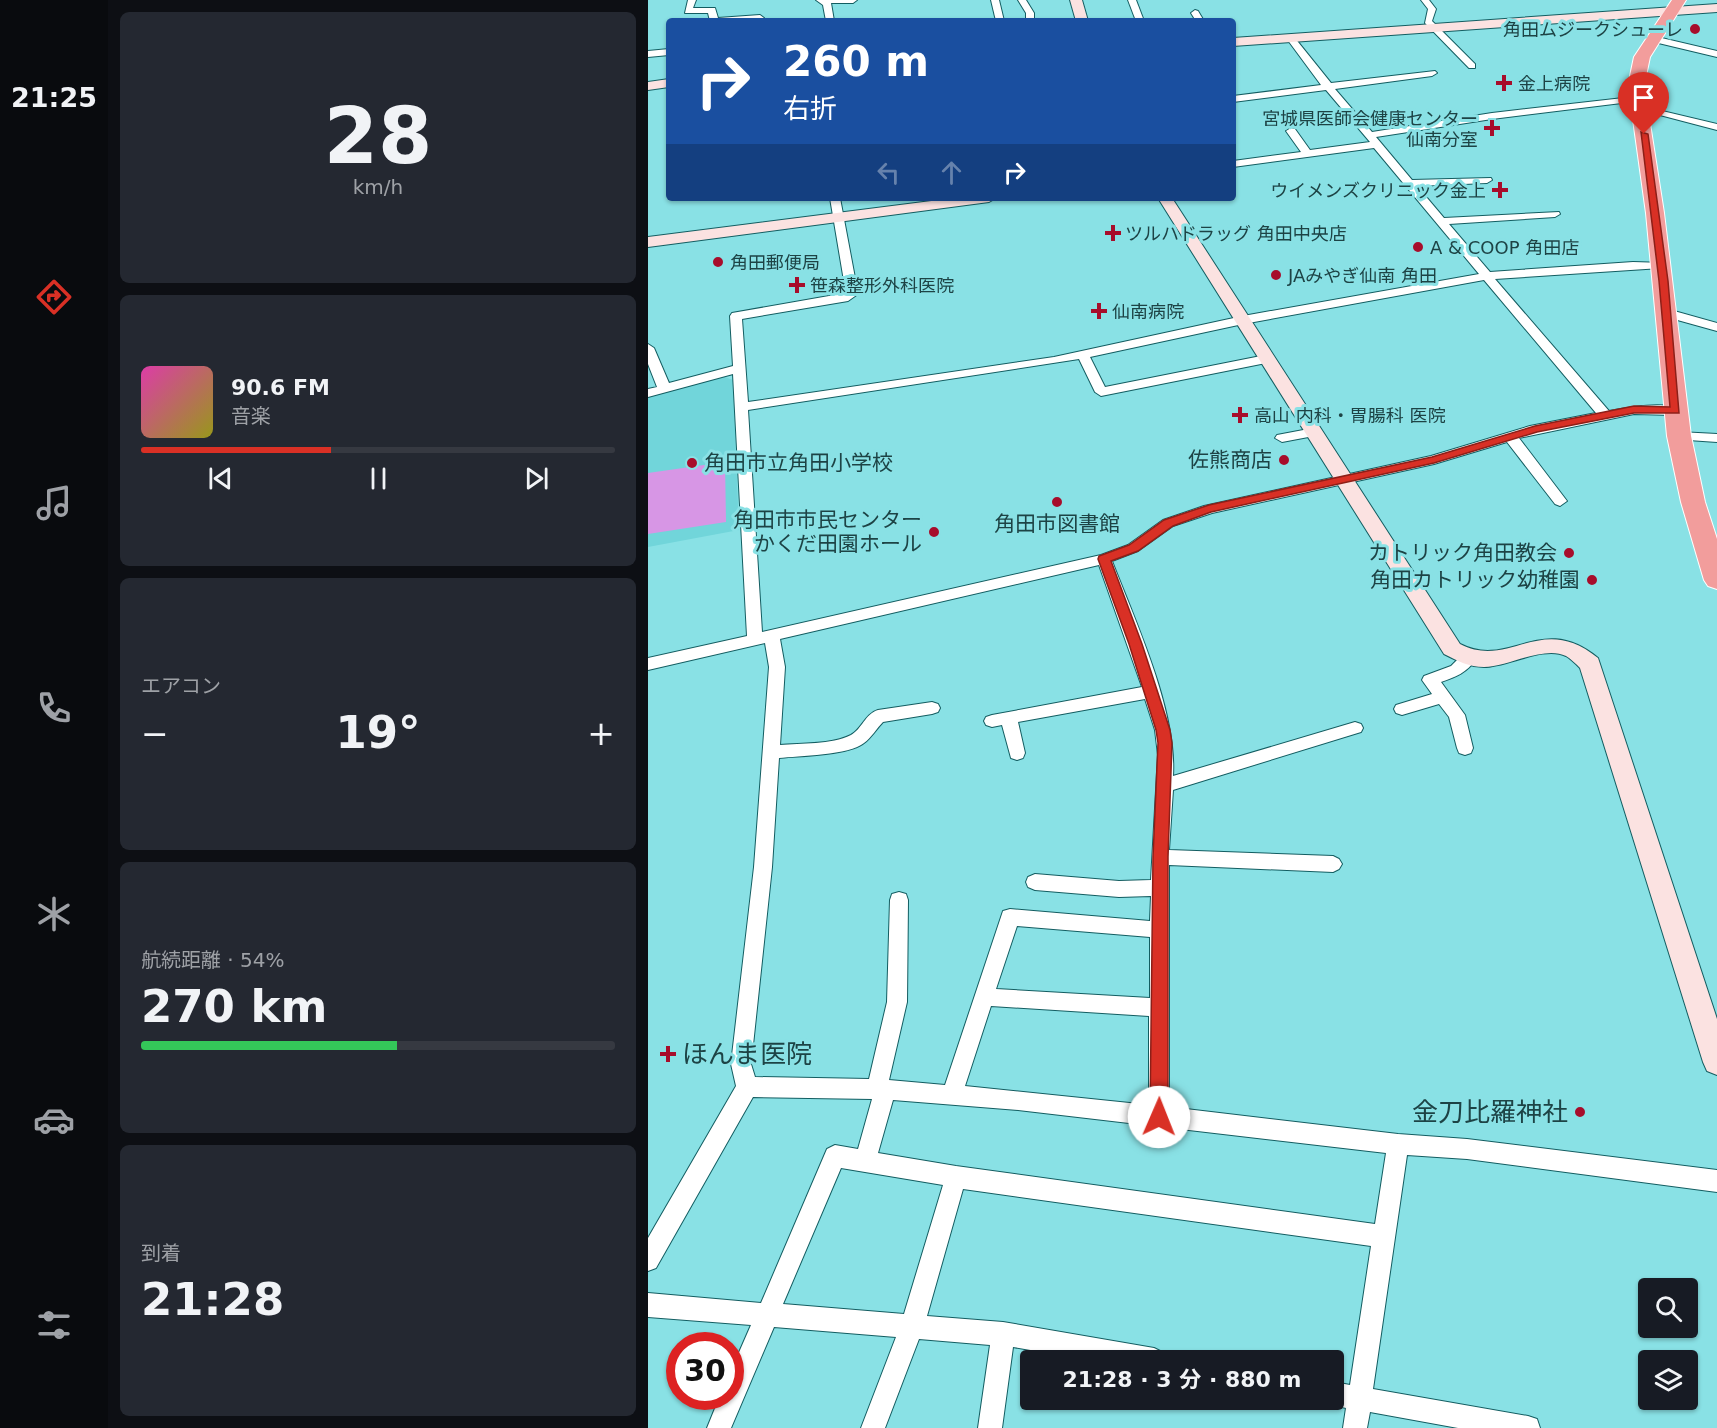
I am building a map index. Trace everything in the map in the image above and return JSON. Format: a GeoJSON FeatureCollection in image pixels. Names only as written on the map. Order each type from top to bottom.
{"type":"FeatureCollection","features":[{"type":"Feature","properties":{"kind":"highway"},"geometry":{"type":"LineString","coordinates":[[1675,6],[1653,39],[1640,66],[1639,103],[1667,313],[1679,436],[1709,535],[1717,580]]}},
{"type":"Feature","properties":{"kind":"street"},"geometry":{"type":"LineString","coordinates":[[692,0],[688,11],[712,10],[713,18]]}},
{"type":"Feature","properties":{"kind":"street"},"geometry":{"type":"LineString","coordinates":[[821,0],[853,0]]}},
{"type":"Feature","properties":{"kind":"street"},"geometry":{"type":"LineString","coordinates":[[821,0],[827,4],[829,18]]}},
{"type":"Feature","properties":{"kind":"street"},"geometry":{"type":"LineString","coordinates":[[999,18],[995,0],[1003,0]]}},
{"type":"Feature","properties":{"kind":"street"},"geometry":{"type":"LineString","coordinates":[[1022,0],[1030,13],[1030,18]]}},
{"type":"Feature","properties":{"kind":"street"},"geometry":{"type":"LineString","coordinates":[[1076,0],[1081,18]]}},
{"type":"Feature","properties":{"kind":"street"},"geometry":{"type":"LineString","coordinates":[[1132,0],[1139,18]]}},
{"type":"Feature","properties":{"kind":"street"},"geometry":{"type":"LineString","coordinates":[[1425,0],[1432,9],[1428,21],[1472,66]]}},
{"type":"Feature","properties":{"kind":"street"},"geometry":{"type":"LineString","coordinates":[[1236,42],[1434,29],[1675,6],[1717,8]]}},
{"type":"Feature","properties":{"kind":"street"},"geometry":{"type":"LineString","coordinates":[[1291,39],[1328,87],[1444,221],[1485,276],[1605,415]]}},
{"type":"Feature","properties":{"kind":"street"},"geometry":{"type":"LineString","coordinates":[[1653,39],[1717,54]]}},
{"type":"Feature","properties":{"kind":"street"},"geometry":{"type":"LineString","coordinates":[[648,54],[666,52]]}},
{"type":"Feature","properties":{"kind":"street"},"geometry":{"type":"LineString","coordinates":[[1236,99],[1432,73]]}},
{"type":"Feature","properties":{"kind":"street"},"geometry":{"type":"LineString","coordinates":[[648,86],[666,83]]}},
{"type":"Feature","properties":{"kind":"street"},"geometry":{"type":"LineString","coordinates":[[1370,135],[1492,116],[1639,103],[1717,127]]}},
{"type":"Feature","properties":{"kind":"street"},"geometry":{"type":"LineString","coordinates":[[1291,131],[1308,154]]}},
{"type":"Feature","properties":{"kind":"street"},"geometry":{"type":"LineString","coordinates":[[1236,164],[1378,144]]}},
{"type":"Feature","properties":{"kind":"street"},"geometry":{"type":"LineString","coordinates":[[1411,183],[1486,180]]}},
{"type":"Feature","properties":{"kind":"street"},"geometry":{"type":"LineString","coordinates":[[648,1260],[747,1087],[741,1064],[763,867],[777,667],[763,639],[741,407],[736,316],[739,313],[848,297],[852,294],[835,201]]}},
{"type":"Feature","properties":{"kind":"street"},"geometry":{"type":"LineString","coordinates":[[648,242],[966,201]]}},
{"type":"Feature","properties":{"kind":"street"},"geometry":{"type":"LineString","coordinates":[[1167,201],[1452,649],[1468,659],[1479,660],[1546,646],[1563,645],[1584,656],[1590,664],[1711,1022],[1717,1062]]}},
{"type":"Feature","properties":{"kind":"street"},"geometry":{"type":"LineString","coordinates":[[1444,221],[1555,214]]}},
{"type":"Feature","properties":{"kind":"street"},"geometry":{"type":"LineString","coordinates":[[741,407],[1083,355],[1243,320],[1485,276],[1661,265]]}},
{"type":"Feature","properties":{"kind":"street"},"geometry":{"type":"LineString","coordinates":[[1667,313],[1717,327]]}},
{"type":"Feature","properties":{"kind":"street"},"geometry":{"type":"LineString","coordinates":[[648,348],[664,388]]}},
{"type":"Feature","properties":{"kind":"street"},"geometry":{"type":"LineString","coordinates":[[1083,355],[1101,392],[1266,359]]}},
{"type":"Feature","properties":{"kind":"street"},"geometry":{"type":"LineString","coordinates":[[648,393],[739,368]]}},
{"type":"Feature","properties":{"kind":"street"},"geometry":{"type":"LineString","coordinates":[[648,664],[1104,559],[1133,548],[1182,516],[1434,460],[1510,436],[1605,415],[1634,410],[1675,411]]}},
{"type":"Feature","properties":{"kind":"street"},"geometry":{"type":"LineString","coordinates":[[1282,438],[1314,432]]}},
{"type":"Feature","properties":{"kind":"street"},"geometry":{"type":"LineString","coordinates":[[1510,436],[1560,501]]}},
{"type":"Feature","properties":{"kind":"street"},"geometry":{"type":"LineString","coordinates":[[1679,436],[1717,438]]}},
{"type":"Feature","properties":{"kind":"street"},"geometry":{"type":"LineString","coordinates":[[1104,559],[1136,644],[1163,730],[1166,755],[1162,786],[1160,857],[1159,1117]]}},
{"type":"Feature","properties":{"kind":"street"},"geometry":{"type":"LineString","coordinates":[[1465,748],[1456,715],[1430,680],[1457,670],[1468,659]]}},
{"type":"Feature","properties":{"kind":"street"},"geometry":{"type":"LineString","coordinates":[[1017,753],[1001,719],[1150,692]]}},
{"type":"Feature","properties":{"kind":"street"},"geometry":{"type":"LineString","coordinates":[[1402,709],[1443,697]]}},
{"type":"Feature","properties":{"kind":"street"},"geometry":{"type":"LineString","coordinates":[[771,752],[849,742],[864,734],[878,716],[932,708]]}},
{"type":"Feature","properties":{"kind":"street"},"geometry":{"type":"LineString","coordinates":[[1162,786],[1355,728]]}},
{"type":"Feature","properties":{"kind":"street"},"geometry":{"type":"LineString","coordinates":[[1160,857],[1333,864]]}},
{"type":"Feature","properties":{"kind":"street"},"geometry":{"type":"LineString","coordinates":[[1035,882],[1119,889],[1161,888]]}},
{"type":"Feature","properties":{"kind":"street"},"geometry":{"type":"LineString","coordinates":[[865,1161],[897,1002],[899,900]]}},
{"type":"Feature","properties":{"kind":"street"},"geometry":{"type":"LineString","coordinates":[[951,1095],[1010,917],[1161,930]]}},
{"type":"Feature","properties":{"kind":"street"},"geometry":{"type":"LineString","coordinates":[[984,997],[1160,1008]]}},
{"type":"Feature","properties":{"kind":"street"},"geometry":{"type":"LineString","coordinates":[[747,1087],[881,1090],[1018,1100],[1398,1144],[1467,1149],[1717,1181]]}},
{"type":"Feature","properties":{"kind":"street"},"geometry":{"type":"LineString","coordinates":[[1355,1428],[1398,1144]]}},
{"type":"Feature","properties":{"kind":"street"},"geometry":{"type":"LineString","coordinates":[[719,1428],[835,1156],[956,1177],[1385,1236]]}},
{"type":"Feature","properties":{"kind":"street"},"geometry":{"type":"LineString","coordinates":[[873,1428],[912,1327],[956,1177]]}},
{"type":"Feature","properties":{"kind":"street"},"geometry":{"type":"LineString","coordinates":[[648,1305],[1003,1334],[1097,1350]]}},
{"type":"Feature","properties":{"kind":"street"},"geometry":{"type":"LineString","coordinates":[[990,1428],[1003,1334]]}},
{"type":"Feature","properties":{"kind":"street"},"geometry":{"type":"LineString","coordinates":[[1344,1396],[1528,1428]]}},
{"type":"Feature","properties":{"kind":"shaded area","name":"角田市立角田小学校"},"geometry":{"type":"Polygon","coordinates":[[[722,376],[733,380],[739,530],[648,547],[648,395],[722,376]]]}},
{"type":"Feature","properties":{"kind":"shaded area"},"geometry":{"type":"Polygon","coordinates":[[[725,462],[726,522],[648,534],[648,473],[725,462]]]}},
{"type":"Feature","properties":{"kind":"place","name":"角田ムジークシューレ"},"geometry":{"type":"Point","coordinates":[1695,29]}},
{"type":"Feature","properties":{"kind":"place","name":"金上病院"},"geometry":{"type":"Point","coordinates":[1504,83]}},
{"type":"Feature","properties":{"kind":"place","name":"宮城県医師会健康センター 仙南分室"},"geometry":{"type":"Point","coordinates":[1492,128]}},
{"type":"Feature","properties":{"kind":"place","name":"ウイメンズクリニック金上"},"geometry":{"type":"Point","coordinates":[1500,190]}},
{"type":"Feature","properties":{"kind":"place","name":"ツルハドラッグ 角田中央店"},"geometry":{"type":"Point","coordinates":[1113,233]}},
{"type":"Feature","properties":{"kind":"place","name":"A & COOP 角田店"},"geometry":{"type":"Point","coordinates":[1418,247]}},
{"type":"Feature","properties":{"kind":"place","name":"角田郵便局"},"geometry":{"type":"Point","coordinates":[718,262]}},
{"type":"Feature","properties":{"kind":"place","name":"JAみやぎ仙南 角田"},"geometry":{"type":"Point","coordinates":[1276,275]}},
{"type":"Feature","properties":{"kind":"place","name":"笹森整形外科医院"},"geometry":{"type":"Point","coordinates":[797,285]}},
{"type":"Feature","properties":{"kind":"place","name":"仙南病院"},"geometry":{"type":"Point","coordinates":[1099,311]}},
{"type":"Feature","properties":{"kind":"place","name":"高山 内科・胃腸科 医院"},"geometry":{"type":"Point","coordinates":[1240,415]}},
{"type":"Feature","properties":{"kind":"place","name":"佐熊商店"},"geometry":{"type":"Point","coordinates":[1284,460]}},
{"type":"Feature","properties":{"kind":"place","name":"角田市立角田小学校"},"geometry":{"type":"Point","coordinates":[692,463]}},
{"type":"Feature","properties":{"kind":"place","name":"角田市図書館"},"geometry":{"type":"Point","coordinates":[1057,502]}},
{"type":"Feature","properties":{"kind":"place","name":"角田市市民センター かくだ田園ホール"},"geometry":{"type":"Point","coordinates":[934,532]}},
{"type":"Feature","properties":{"kind":"place","name":"カトリック角田教会"},"geometry":{"type":"Point","coordinates":[1569,553]}},
{"type":"Feature","properties":{"kind":"place","name":"角田カトリック幼稚園"},"geometry":{"type":"Point","coordinates":[1592,580]}},
{"type":"Feature","properties":{"kind":"place","name":"ほんま医院"},"geometry":{"type":"Point","coordinates":[668,1054]}},
{"type":"Feature","properties":{"kind":"place","name":"金刀比羅神社"},"geometry":{"type":"Point","coordinates":[1580,1112]}},
{"type":"Feature","properties":{"kind":"route"},"geometry":{"type":"LineString","coordinates":[[1159,1117],[1162,906],[1160,857],[1165,743],[1136,644],[1104,559],[1120,555],[1133,548],[1182,516],[1209,509],[1434,460],[1535,429],[1634,410],[1675,411],[1667,313],[1644,134]]}}]}
